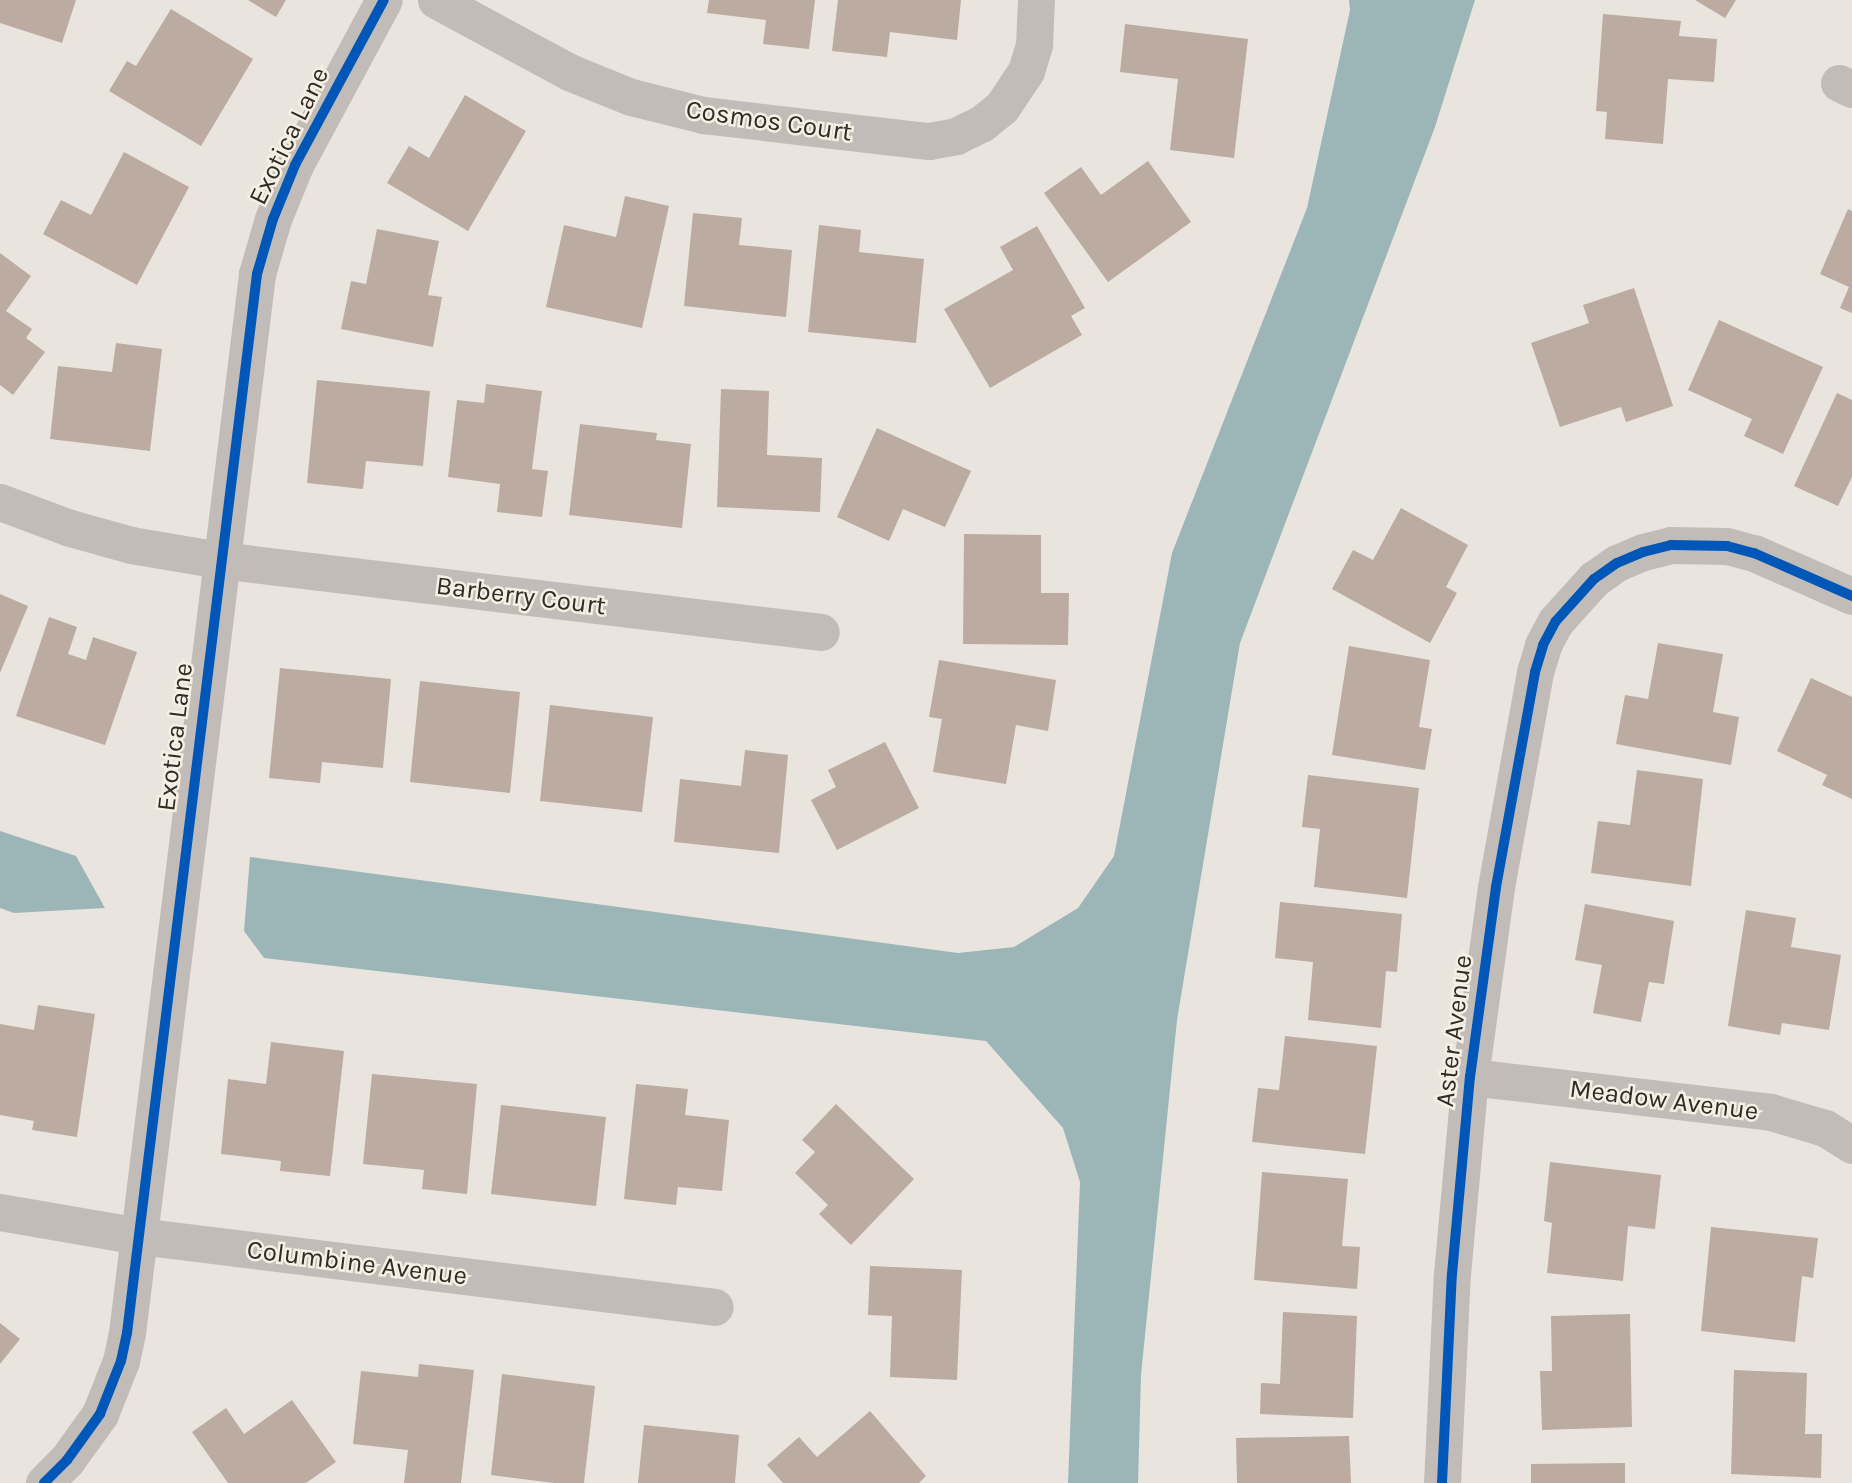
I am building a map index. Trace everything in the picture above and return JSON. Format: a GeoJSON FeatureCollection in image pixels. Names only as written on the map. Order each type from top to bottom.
{"type":"FeatureCollection","features":[{"type":"Feature","properties":{"kind":"street","name":"Exotica Lane"},"geometry":{"type":"LineString","coordinates":[[44,1483],[85,1438],[100,1414],[121,1361],[139,1236],[247,329],[257,274],[266,241],[295,165],[384,0]]}},
{"type":"Feature","properties":{"kind":"street","name":"Cosmos Court"},"geometry":{"type":"LineString","coordinates":[[436,0],[569,72],[631,97],[703,115],[929,141],[956,136],[981,124],[1002,107],[1026,71],[1034,45],[1036,0]]}},
{"type":"Feature","properties":{"kind":"street","name":"Barberry Court"},"geometry":{"type":"LineString","coordinates":[[0,502],[70,528],[131,545],[219,560],[821,632]]}},
{"type":"Feature","properties":{"kind":"street","name":"Aster Avenue"},"geometry":{"type":"LineString","coordinates":[[1442,1483],[1452,1274],[1470,1077],[1496,887],[1535,672],[1543,645],[1574,598],[1594,579],[1617,563],[1643,552],[1699,543],[1754,553],[1852,596]]}},
{"type":"Feature","properties":{"kind":"street","name":"Meadow Avenue"},"geometry":{"type":"LineString","coordinates":[[1470,1077],[1771,1112],[1825,1128],[1852,1145]]}},
{"type":"Feature","properties":{"kind":"street","name":"Columbine Avenue"},"geometry":{"type":"LineString","coordinates":[[0,1212],[139,1236],[715,1307]]}},
{"type":"Feature","properties":{"kind":"water"},"geometry":{"type":"Polygon","coordinates":[[[1349,0],[1475,0],[1435,127],[1240,643],[1177,1020],[1141,1375],[1138,1483],[1068,1483],[1080,1182],[1063,1128],[986,1041],[264,958],[244,931],[250,857],[958,953],[1014,947],[1078,908],[1114,856],[1172,553],[1307,208],[1350,10],[1349,0]]]}},
{"type":"Feature","properties":{"kind":"water"},"geometry":{"type":"Polygon","coordinates":[[[0,831],[76,856],[105,908],[14,913],[0,908],[0,831]]]}},
{"type":"Feature","properties":{"kind":"building"},"geometry":{"type":"Polygon","coordinates":[[[0,0],[76,0],[62,43],[0,23],[0,0]]]}},
{"type":"Feature","properties":{"kind":"building"},"geometry":{"type":"Polygon","coordinates":[[[248,0],[286,0],[276,17],[248,0]]]}},
{"type":"Feature","properties":{"kind":"building"},"geometry":{"type":"Polygon","coordinates":[[[709,0],[815,0],[809,49],[763,44],[766,20],[707,13],[709,0]]]}},
{"type":"Feature","properties":{"kind":"building"},"geometry":{"type":"Polygon","coordinates":[[[838,0],[961,0],[957,40],[890,32],[887,57],[832,51],[838,0]]]}},
{"type":"Feature","properties":{"kind":"building"},"geometry":{"type":"Polygon","coordinates":[[[1695,0],[1736,0],[1725,18],[1695,0]]]}},
{"type":"Feature","properties":{"kind":"building"},"geometry":{"type":"Polygon","coordinates":[[[171,9],[253,59],[201,146],[109,91],[127,61],[136,66],[171,9]]]}},
{"type":"Feature","properties":{"kind":"building"},"geometry":{"type":"Polygon","coordinates":[[[1603,14],[1681,21],[1679,36],[1717,39],[1714,82],[1668,79],[1663,144],[1605,139],[1607,112],[1596,111],[1603,14]]]}},
{"type":"Feature","properties":{"kind":"building"},"geometry":{"type":"Polygon","coordinates":[[[1125,24],[1248,39],[1234,158],[1170,150],[1178,79],[1120,72],[1125,24]]]}},
{"type":"Feature","properties":{"kind":"building"},"geometry":{"type":"Polygon","coordinates":[[[465,95],[526,131],[468,231],[387,183],[409,146],[429,158],[465,95]]]}},
{"type":"Feature","properties":{"kind":"building"},"geometry":{"type":"Polygon","coordinates":[[[124,152],[189,187],[137,285],[43,234],[61,200],[91,215],[124,152]]]}},
{"type":"Feature","properties":{"kind":"building"},"geometry":{"type":"Polygon","coordinates":[[[1148,161],[1191,222],[1108,282],[1044,193],[1081,167],[1101,195],[1148,161]]]}},
{"type":"Feature","properties":{"kind":"building"},"geometry":{"type":"Polygon","coordinates":[[[625,196],[669,206],[642,328],[546,307],[564,225],[616,237],[625,196]]]}},
{"type":"Feature","properties":{"kind":"building"},"geometry":{"type":"Polygon","coordinates":[[[1848,209],[1852,211],[1852,313],[1840,308],[1849,287],[1820,274],[1848,209]]]}},
{"type":"Feature","properties":{"kind":"building"},"geometry":{"type":"Polygon","coordinates":[[[693,213],[742,218],[739,245],[792,250],[786,317],[684,306],[693,213]]]}},
{"type":"Feature","properties":{"kind":"building"},"geometry":{"type":"Polygon","coordinates":[[[819,225],[861,230],[859,252],[924,259],[916,343],[808,332],[819,225]]]}},
{"type":"Feature","properties":{"kind":"building"},"geometry":{"type":"Polygon","coordinates":[[[1037,226],[1085,308],[1071,316],[1082,335],[990,388],[944,309],[1013,270],[1000,247],[1037,226]]]}},
{"type":"Feature","properties":{"kind":"building"},"geometry":{"type":"Polygon","coordinates":[[[377,229],[439,241],[428,295],[442,297],[433,347],[341,329],[351,281],[366,284],[377,229]]]}},
{"type":"Feature","properties":{"kind":"building"},"geometry":{"type":"Polygon","coordinates":[[[0,253],[31,276],[6,311],[32,329],[26,338],[45,352],[13,395],[0,385],[0,253]]]}},
{"type":"Feature","properties":{"kind":"building"},"geometry":{"type":"Polygon","coordinates":[[[1634,288],[1673,406],[1626,422],[1621,407],[1560,427],[1531,343],[1589,323],[1583,305],[1634,288]]]}},
{"type":"Feature","properties":{"kind":"building"},"geometry":{"type":"Polygon","coordinates":[[[1719,320],[1823,367],[1783,454],[1744,436],[1752,419],[1688,390],[1719,320]]]}},
{"type":"Feature","properties":{"kind":"building"},"geometry":{"type":"Polygon","coordinates":[[[116,343],[162,349],[150,451],[50,439],[58,366],[112,372],[116,343]]]}},
{"type":"Feature","properties":{"kind":"building"},"geometry":{"type":"Polygon","coordinates":[[[317,380],[430,391],[423,466],[366,461],[363,489],[307,483],[317,380]]]}},
{"type":"Feature","properties":{"kind":"building"},"geometry":{"type":"Polygon","coordinates":[[[486,384],[542,391],[532,469],[548,471],[542,517],[497,512],[500,484],[448,477],[457,400],[484,403],[486,384]]]}},
{"type":"Feature","properties":{"kind":"building"},"geometry":{"type":"Polygon","coordinates":[[[721,389],[769,391],[767,455],[822,458],[820,512],[717,507],[721,389]]]}},
{"type":"Feature","properties":{"kind":"building"},"geometry":{"type":"Polygon","coordinates":[[[1837,393],[1852,400],[1852,477],[1838,506],[1794,486],[1837,393]]]}},
{"type":"Feature","properties":{"kind":"building"},"geometry":{"type":"Polygon","coordinates":[[[580,424],[657,433],[656,440],[691,444],[682,528],[569,515],[580,424]]]}},
{"type":"Feature","properties":{"kind":"building"},"geometry":{"type":"Polygon","coordinates":[[[877,428],[971,471],[945,527],[903,509],[889,541],[837,517],[877,428]]]}},
{"type":"Feature","properties":{"kind":"building"},"geometry":{"type":"Polygon","coordinates":[[[1401,508],[1468,545],[1446,587],[1457,593],[1430,643],[1332,589],[1353,550],[1373,560],[1401,508]]]}},
{"type":"Feature","properties":{"kind":"building"},"geometry":{"type":"Polygon","coordinates":[[[964,534],[1041,535],[1041,593],[1069,593],[1068,645],[963,644],[964,534]]]}},
{"type":"Feature","properties":{"kind":"building"},"geometry":{"type":"Polygon","coordinates":[[[0,594],[28,606],[0,673],[0,594]]]}},
{"type":"Feature","properties":{"kind":"building"},"geometry":{"type":"Polygon","coordinates":[[[49,617],[77,627],[68,654],[86,660],[93,637],[137,652],[105,745],[16,716],[49,617]]]}},
{"type":"Feature","properties":{"kind":"building"},"geometry":{"type":"Polygon","coordinates":[[[1658,643],[1723,654],[1713,712],[1739,717],[1731,765],[1616,744],[1625,695],[1648,699],[1658,643]]]}},
{"type":"Feature","properties":{"kind":"building"},"geometry":{"type":"Polygon","coordinates":[[[1349,646],[1430,660],[1419,727],[1432,729],[1425,770],[1332,755],[1349,646]]]}},
{"type":"Feature","properties":{"kind":"building"},"geometry":{"type":"Polygon","coordinates":[[[939,660],[1056,680],[1048,731],[1016,725],[1006,784],[933,772],[942,719],[929,717],[939,660]]]}},
{"type":"Feature","properties":{"kind":"building"},"geometry":{"type":"Polygon","coordinates":[[[280,668],[391,679],[383,768],[322,762],[320,783],[269,778],[280,668]]]}},
{"type":"Feature","properties":{"kind":"building"},"geometry":{"type":"Polygon","coordinates":[[[1811,678],[1852,697],[1852,799],[1822,785],[1827,775],[1777,751],[1811,678]]]}},
{"type":"Feature","properties":{"kind":"building"},"geometry":{"type":"Polygon","coordinates":[[[420,681],[520,692],[510,793],[410,782],[420,681]]]}},
{"type":"Feature","properties":{"kind":"building"},"geometry":{"type":"Polygon","coordinates":[[[550,705],[653,717],[642,812],[540,801],[550,705]]]}},
{"type":"Feature","properties":{"kind":"building"},"geometry":{"type":"Polygon","coordinates":[[[885,742],[919,808],[837,850],[811,800],[836,787],[828,770],[885,742]]]}},
{"type":"Feature","properties":{"kind":"building"},"geometry":{"type":"Polygon","coordinates":[[[745,750],[788,755],[779,853],[674,842],[680,779],[741,786],[745,750]]]}},
{"type":"Feature","properties":{"kind":"building"},"geometry":{"type":"Polygon","coordinates":[[[1637,770],[1703,779],[1691,886],[1591,873],[1598,821],[1630,825],[1637,770]]]}},
{"type":"Feature","properties":{"kind":"building"},"geometry":{"type":"Polygon","coordinates":[[[1308,775],[1419,788],[1407,898],[1314,887],[1320,829],[1302,827],[1308,775]]]}},
{"type":"Feature","properties":{"kind":"building"},"geometry":{"type":"Polygon","coordinates":[[[1280,902],[1402,914],[1397,972],[1386,971],[1381,1028],[1308,1020],[1313,962],[1275,958],[1280,902]]]}},
{"type":"Feature","properties":{"kind":"building"},"geometry":{"type":"Polygon","coordinates":[[[1585,904],[1674,921],[1664,984],[1649,982],[1641,1022],[1593,1013],[1602,965],[1575,960],[1585,904]]]}},
{"type":"Feature","properties":{"kind":"building"},"geometry":{"type":"Polygon","coordinates":[[[1746,910],[1796,918],[1791,947],[1841,955],[1829,1030],[1782,1023],[1780,1035],[1728,1026],[1746,910]]]}},
{"type":"Feature","properties":{"kind":"building"},"geometry":{"type":"Polygon","coordinates":[[[38,1005],[95,1014],[77,1137],[32,1130],[34,1121],[0,1115],[0,1024],[34,1030],[38,1005]]]}},
{"type":"Feature","properties":{"kind":"building"},"geometry":{"type":"Polygon","coordinates":[[[1285,1036],[1377,1046],[1365,1154],[1252,1142],[1258,1088],[1279,1090],[1285,1036]]]}},
{"type":"Feature","properties":{"kind":"building"},"geometry":{"type":"Polygon","coordinates":[[[271,1042],[344,1051],[330,1176],[280,1171],[281,1161],[221,1154],[228,1079],[266,1084],[271,1042]]]}},
{"type":"Feature","properties":{"kind":"building"},"geometry":{"type":"Polygon","coordinates":[[[372,1074],[477,1084],[467,1194],[422,1189],[424,1170],[363,1164],[372,1074]]]}},
{"type":"Feature","properties":{"kind":"building"},"geometry":{"type":"Polygon","coordinates":[[[636,1084],[688,1089],[685,1115],[729,1120],[722,1191],[678,1187],[676,1205],[624,1199],[636,1084]]]}},
{"type":"Feature","properties":{"kind":"building"},"geometry":{"type":"Polygon","coordinates":[[[836,1104],[914,1179],[851,1245],[819,1214],[828,1205],[795,1173],[815,1152],[802,1140],[836,1104]]]}},
{"type":"Feature","properties":{"kind":"building"},"geometry":{"type":"Polygon","coordinates":[[[501,1105],[606,1117],[596,1206],[491,1194],[501,1105]]]}},
{"type":"Feature","properties":{"kind":"building"},"geometry":{"type":"Polygon","coordinates":[[[1550,1162],[1661,1175],[1655,1229],[1628,1226],[1623,1281],[1547,1273],[1552,1223],[1544,1221],[1550,1162]]]}},
{"type":"Feature","properties":{"kind":"building"},"geometry":{"type":"Polygon","coordinates":[[[1262,1172],[1348,1179],[1342,1246],[1360,1247],[1357,1289],[1254,1280],[1262,1172]]]}},
{"type":"Feature","properties":{"kind":"building"},"geometry":{"type":"Polygon","coordinates":[[[1711,1227],[1818,1238],[1813,1278],[1802,1276],[1795,1342],[1701,1331],[1711,1227]]]}},
{"type":"Feature","properties":{"kind":"building"},"geometry":{"type":"Polygon","coordinates":[[[870,1266],[962,1270],[957,1380],[890,1377],[892,1316],[868,1315],[870,1266]]]}},
{"type":"Feature","properties":{"kind":"building"},"geometry":{"type":"Polygon","coordinates":[[[1283,1312],[1357,1316],[1353,1418],[1260,1414],[1261,1383],[1280,1384],[1283,1312]]]}},
{"type":"Feature","properties":{"kind":"building"},"geometry":{"type":"Polygon","coordinates":[[[1630,1314],[1632,1427],[1542,1430],[1540,1371],[1552,1371],[1551,1316],[1630,1314]]]}},
{"type":"Feature","properties":{"kind":"building"},"geometry":{"type":"Polygon","coordinates":[[[0,1323],[20,1339],[0,1364],[0,1323]]]}},
{"type":"Feature","properties":{"kind":"building"},"geometry":{"type":"Polygon","coordinates":[[[419,1364],[474,1370],[461,1483],[404,1483],[408,1450],[353,1444],[361,1371],[418,1377],[419,1364]]]}},
{"type":"Feature","properties":{"kind":"building"},"geometry":{"type":"Polygon","coordinates":[[[1734,1370],[1807,1373],[1805,1434],[1822,1434],[1821,1478],[1731,1474],[1734,1370]]]}},
{"type":"Feature","properties":{"kind":"building"},"geometry":{"type":"Polygon","coordinates":[[[502,1374],[595,1386],[584,1483],[554,1483],[491,1475],[502,1374]]]}},
{"type":"Feature","properties":{"kind":"building"},"geometry":{"type":"Polygon","coordinates":[[[292,1400],[336,1462],[306,1483],[228,1483],[192,1432],[226,1408],[244,1434],[292,1400]]]}},
{"type":"Feature","properties":{"kind":"building"},"geometry":{"type":"Polygon","coordinates":[[[870,1411],[926,1476],[919,1483],[783,1483],[767,1465],[799,1437],[817,1457],[870,1411]]]}},
{"type":"Feature","properties":{"kind":"building"},"geometry":{"type":"Polygon","coordinates":[[[644,1425],[739,1435],[735,1483],[638,1483],[644,1425]]]}},
{"type":"Feature","properties":{"kind":"building"},"geometry":{"type":"Polygon","coordinates":[[[1349,1436],[1351,1483],[1237,1483],[1236,1438],[1349,1436]]]}},
{"type":"Feature","properties":{"kind":"building"},"geometry":{"type":"Polygon","coordinates":[[[1625,1463],[1625,1483],[1531,1483],[1531,1464],[1625,1463]]]}},
{"type":"Feature","properties":{"kind":"cycle path"},"geometry":{"type":"LineString","coordinates":[[44,1483],[67,1460],[100,1414],[121,1361],[127,1333],[257,274],[273,219],[295,165],[384,0]]}},
{"type":"Feature","properties":{"kind":"cycle path"},"geometry":{"type":"LineString","coordinates":[[1442,1483],[1452,1274],[1470,1077],[1496,887],[1535,672],[1543,645],[1556,621],[1594,579],[1617,563],[1643,552],[1671,545],[1727,546],[1754,553],[1852,596]]}}]}
